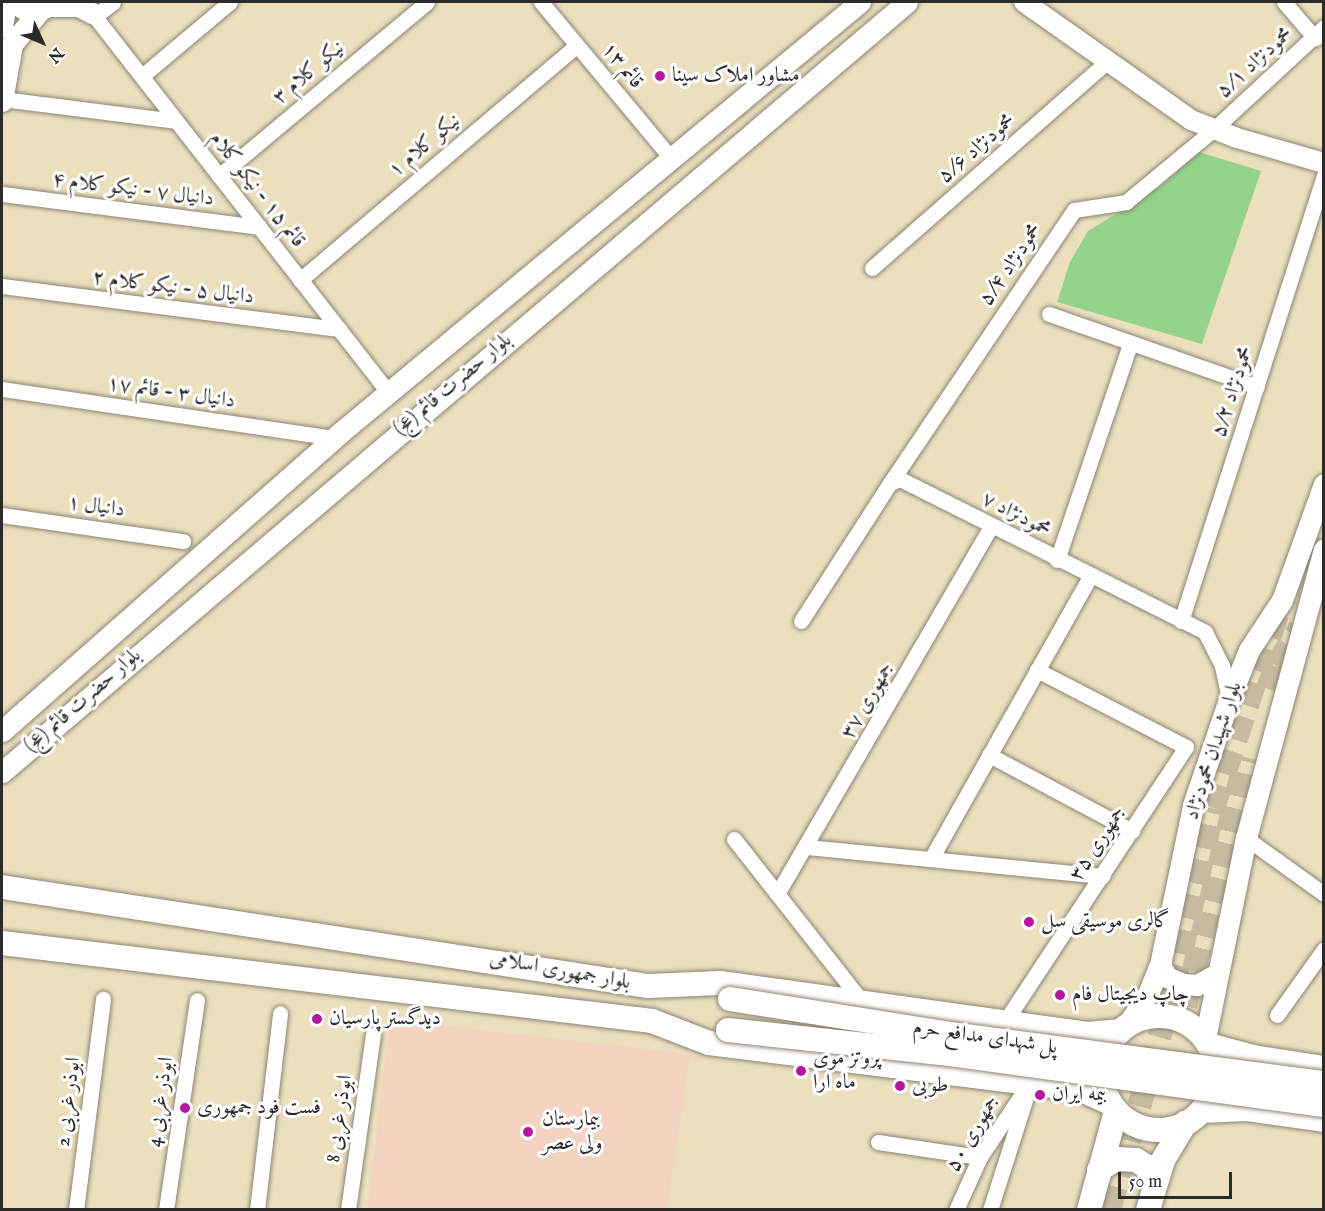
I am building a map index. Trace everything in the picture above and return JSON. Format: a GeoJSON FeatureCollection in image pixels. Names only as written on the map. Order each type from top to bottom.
{"type":"FeatureCollection","features":[{"type":"Feature","properties":{"kind":"main road"},"geometry":{"type":"LineString","coordinates":[[2,27],[6,2]]}},
{"type":"Feature","properties":{"kind":"main road"},"geometry":{"type":"LineString","coordinates":[[12,2],[28,12],[46,6],[78,6],[90,10]]}},
{"type":"Feature","properties":{"kind":"main road","name":"بلوار حضرت قائم (عج)"},"geometry":{"type":"LineString","coordinates":[[2,731],[334,438],[670,157],[860,2]]}},
{"type":"Feature","properties":{"kind":"main road","name":"بلوار حضرت قائم (عج)"},"geometry":{"type":"LineString","coordinates":[[2,772],[413,418],[907,2]]}},
{"type":"Feature","properties":{"kind":"main road"},"geometry":{"type":"LineString","coordinates":[[2,100],[12,44],[46,6]]}},
{"type":"Feature","properties":{"kind":"main road"},"geometry":{"type":"LineString","coordinates":[[389,393],[413,418]]}},
{"type":"Feature","properties":{"kind":"main road","name":"بلوار شهیدان محمودنژاد"},"geometry":{"type":"LineString","coordinates":[[1123,1028],[1148,994],[1160,965],[1193,805],[1229,699],[1249,650],[1282,600],[1323,484]]}},
{"type":"Feature","properties":{"kind":"main road"},"geometry":{"type":"LineString","coordinates":[[1207,1042],[1217,974],[1246,838],[1318,586],[1323,549]]}},
{"type":"Feature","properties":{"kind":"main road","name":"بلوار جمهوری اسلامی"},"geometry":{"type":"LineString","coordinates":[[2,887],[648,986],[720,983],[865,1005],[1087,1034],[1123,1028]]}},
{"type":"Feature","properties":{"kind":"main road","name":"بلوار جمهوری اسلامی"},"geometry":{"type":"LineString","coordinates":[[2,943],[652,1021],[680,1034],[736,1047],[1080,1089],[1113,1107]]}},
{"type":"Feature","properties":{"kind":"main road"},"geometry":{"type":"LineString","coordinates":[[1160,965],[1167,977],[1183,984],[1197,985],[1217,974]]}},
{"type":"Feature","properties":{"kind":"main road","name":"پل شهدای مدافع حرم"},"geometry":{"type":"LineString","coordinates":[[648,986],[950,1034],[1323,1083]]}},
{"type":"Feature","properties":{"kind":"main road"},"geometry":{"type":"LineString","coordinates":[[1089,1209],[1099,1170],[1109,1147],[1113,1107],[1101,1070],[1104,1055],[1123,1028],[1162,1015],[1191,1025],[1207,1042],[1215,1064],[1215,1085],[1163,1160],[1148,1209]]}},
{"type":"Feature","properties":{"kind":"main road","name":"پل شهدای مدافع حرم"},"geometry":{"type":"LineString","coordinates":[[652,1021],[950,1054],[1323,1105]]}},
{"type":"Feature","properties":{"kind":"main road"},"geometry":{"type":"LineString","coordinates":[[1080,1089],[1090,1063],[1092,1048],[1087,1034]]}},
{"type":"Feature","properties":{"kind":"main road"},"geometry":{"type":"LineString","coordinates":[[1207,1042],[1284,1062],[1323,1068]]}},
{"type":"Feature","properties":{"kind":"main road"},"geometry":{"type":"LineString","coordinates":[[1281,1114],[1274,1102],[1273,1088],[1284,1062]]}},
{"type":"Feature","properties":{"kind":"main road"},"geometry":{"type":"LineString","coordinates":[[1113,1107],[1127,1121],[1154,1130],[1193,1117],[1235,1108],[1323,1120]]}},
{"type":"Feature","properties":{"kind":"main road"},"geometry":{"type":"LineString","coordinates":[[1099,1170],[1116,1159],[1136,1160],[1146,1166],[1154,1185]]}},
{"type":"Feature","properties":{"kind":"street"},"geometry":{"type":"LineString","coordinates":[[90,10],[113,2]]}},
{"type":"Feature","properties":{"kind":"street"},"geometry":{"type":"LineString","coordinates":[[142,75],[230,2]]}},
{"type":"Feature","properties":{"kind":"street","name":"نیکو کلام ۳"},"geometry":{"type":"LineString","coordinates":[[219,176],[426,2]]}},
{"type":"Feature","properties":{"kind":"street","name":"قائم ۱۳"},"geometry":{"type":"LineString","coordinates":[[541,2],[670,157]]}},
{"type":"Feature","properties":{"kind":"street"},"geometry":{"type":"LineString","coordinates":[[1024,2],[1191,120],[1323,163]]}},
{"type":"Feature","properties":{"kind":"street"},"geometry":{"type":"LineString","coordinates":[[1284,2],[1319,32]]}},
{"type":"Feature","properties":{"kind":"street","name":"قائم ۱۵ - نیکو کلام"},"geometry":{"type":"LineString","coordinates":[[90,10],[389,393]]}},
{"type":"Feature","properties":{"kind":"street","name":"محمودنژاد ۵/۱"},"geometry":{"type":"LineString","coordinates":[[1214,129],[1319,32]]}},
{"type":"Feature","properties":{"kind":"street","name":"نیکو کلام ۱"},"geometry":{"type":"LineString","coordinates":[[300,280],[577,45]]}},
{"type":"Feature","properties":{"kind":"street","name":"محمودنژاد ۵/۶"},"geometry":{"type":"LineString","coordinates":[[872,268],[1108,61]]}},
{"type":"Feature","properties":{"kind":"street"},"geometry":{"type":"LineString","coordinates":[[2,100],[176,121]]}},
{"type":"Feature","properties":{"kind":"street","name":"محمودنژاد ۵/۴"},"geometry":{"type":"LineString","coordinates":[[890,483],[1074,210],[1126,202],[1214,129]]}},
{"type":"Feature","properties":{"kind":"street","name":"محمودنژاد ۵/۲"},"geometry":{"type":"LineString","coordinates":[[1181,621],[1323,175]]}},
{"type":"Feature","properties":{"kind":"street","name":"دانیال ۷ - نیکو کلام ۴"},"geometry":{"type":"LineString","coordinates":[[2,194],[259,227]]}},
{"type":"Feature","properties":{"kind":"street","name":"دانیال ۵ - نیکو کلام ۲"},"geometry":{"type":"LineString","coordinates":[[2,286],[339,329]]}},
{"type":"Feature","properties":{"kind":"street"},"geometry":{"type":"LineString","coordinates":[[1049,314],[1257,387]]}},
{"type":"Feature","properties":{"kind":"street"},"geometry":{"type":"LineString","coordinates":[[1057,560],[1130,344]]}},
{"type":"Feature","properties":{"kind":"street","name":"دانیال ۳ - قائم ۱۷"},"geometry":{"type":"LineString","coordinates":[[2,389],[334,438]]}},
{"type":"Feature","properties":{"kind":"street","name":"محمودنژاد ۷"},"geometry":{"type":"LineString","coordinates":[[890,483],[909,482],[991,527],[1205,632],[1222,666],[1229,699]]}},
{"type":"Feature","properties":{"kind":"street"},"geometry":{"type":"LineString","coordinates":[[801,621],[890,483]]}},
{"type":"Feature","properties":{"kind":"street","name":"دانیال ۱"},"geometry":{"type":"LineString","coordinates":[[2,515],[183,542]]}},
{"type":"Feature","properties":{"kind":"street","name":"جمهوری ۳۷"},"geometry":{"type":"LineString","coordinates":[[777,894],[807,847],[991,527]]}},
{"type":"Feature","properties":{"kind":"street"},"geometry":{"type":"LineString","coordinates":[[932,858],[1090,576]]}},
{"type":"Feature","properties":{"kind":"street","name":"جمهوری ۳۵"},"geometry":{"type":"LineString","coordinates":[[1004,1023],[1103,876],[1185,747],[1037,670]]}},
{"type":"Feature","properties":{"kind":"street"},"geometry":{"type":"LineString","coordinates":[[989,755],[1132,831]]}},
{"type":"Feature","properties":{"kind":"street"},"geometry":{"type":"LineString","coordinates":[[1246,838],[1323,894]]}},
{"type":"Feature","properties":{"kind":"street"},"geometry":{"type":"LineString","coordinates":[[734,839],[865,1005]]}},
{"type":"Feature","properties":{"kind":"street"},"geometry":{"type":"LineString","coordinates":[[807,847],[1103,876]]}},
{"type":"Feature","properties":{"kind":"street"},"geometry":{"type":"LineString","coordinates":[[1277,1015],[1323,949]]}},
{"type":"Feature","properties":{"kind":"street","name":"ابوذر غربی 2"},"geometry":{"type":"LineString","coordinates":[[76,1209],[103,999]]}},
{"type":"Feature","properties":{"kind":"street","name":"ابوذر غربی 4"},"geometry":{"type":"LineString","coordinates":[[166,1209],[197,1000]]}},
{"type":"Feature","properties":{"kind":"street"},"geometry":{"type":"LineString","coordinates":[[257,1209],[280,1013]]}},
{"type":"Feature","properties":{"kind":"street","name":"ابوذر غربی 8"},"geometry":{"type":"LineString","coordinates":[[348,1209],[373,1035]]}},
{"type":"Feature","properties":{"kind":"street"},"geometry":{"type":"LineString","coordinates":[[990,1209],[1030,1082]]}},
{"type":"Feature","properties":{"kind":"street","name":"جمهوری ۵۰"},"geometry":{"type":"LineString","coordinates":[[956,1209],[980,1157],[1030,1082]]}},
{"type":"Feature","properties":{"kind":"street"},"geometry":{"type":"LineString","coordinates":[[878,1142],[980,1157]]}},
{"type":"Feature","properties":{"kind":"shaded area","name":"بیمارستان ولی عصر"},"geometry":{"type":"Polygon","coordinates":[[[390,1020],[690,1054],[667,1209],[368,1209],[390,1020]]]}},
{"type":"Feature","properties":{"kind":"green space"},"geometry":{"type":"Polygon","coordinates":[[[1199,152],[1261,171],[1202,344],[1057,302],[1070,262],[1088,231],[1160,187],[1199,152]]]}},
{"type":"Feature","properties":{"kind":"tunnel"},"geometry":{"type":"LineString","coordinates":[[1109,1210],[1173,989],[1213,808],[1279,608]]}},
{"type":"Feature","properties":{"kind":"tunnel"},"geometry":{"type":"LineString","coordinates":[[1268,689],[1276,666],[1300,628]]}},
{"type":"Feature","properties":{"kind":"tunnel"},"geometry":{"type":"LineString","coordinates":[[1185,1006],[1246,757]]}},
{"type":"Feature","properties":{"kind":"place","name":"مشاور املاک سینا"},"geometry":{"type":"Point","coordinates":[660,76]}},
{"type":"Feature","properties":{"kind":"place","name":"گالری موسیقی سل"},"geometry":{"type":"Point","coordinates":[1029,922]}},
{"type":"Feature","properties":{"kind":"place","name":"چاپ دیجیتال فام"},"geometry":{"type":"Point","coordinates":[1060,995]}},
{"type":"Feature","properties":{"kind":"place","name":"دیدگستر پارسیان"},"geometry":{"type":"Point","coordinates":[317,1019]}},
{"type":"Feature","properties":{"kind":"place","name":"پروتز موی ماه ارا"},"geometry":{"type":"Point","coordinates":[801,1071]}},
{"type":"Feature","properties":{"kind":"place","name":"طوبی"},"geometry":{"type":"Point","coordinates":[900,1086]}},
{"type":"Feature","properties":{"kind":"place","name":"بیمه ایران"},"geometry":{"type":"Point","coordinates":[1040,1095]}},
{"type":"Feature","properties":{"kind":"place","name":"فست فود جمهوری"},"geometry":{"type":"Point","coordinates":[185,1108]}},
{"type":"Feature","properties":{"kind":"place","name":"بیمارستان ولی عصر"},"geometry":{"type":"Point","coordinates":[528,1132]}}]}
